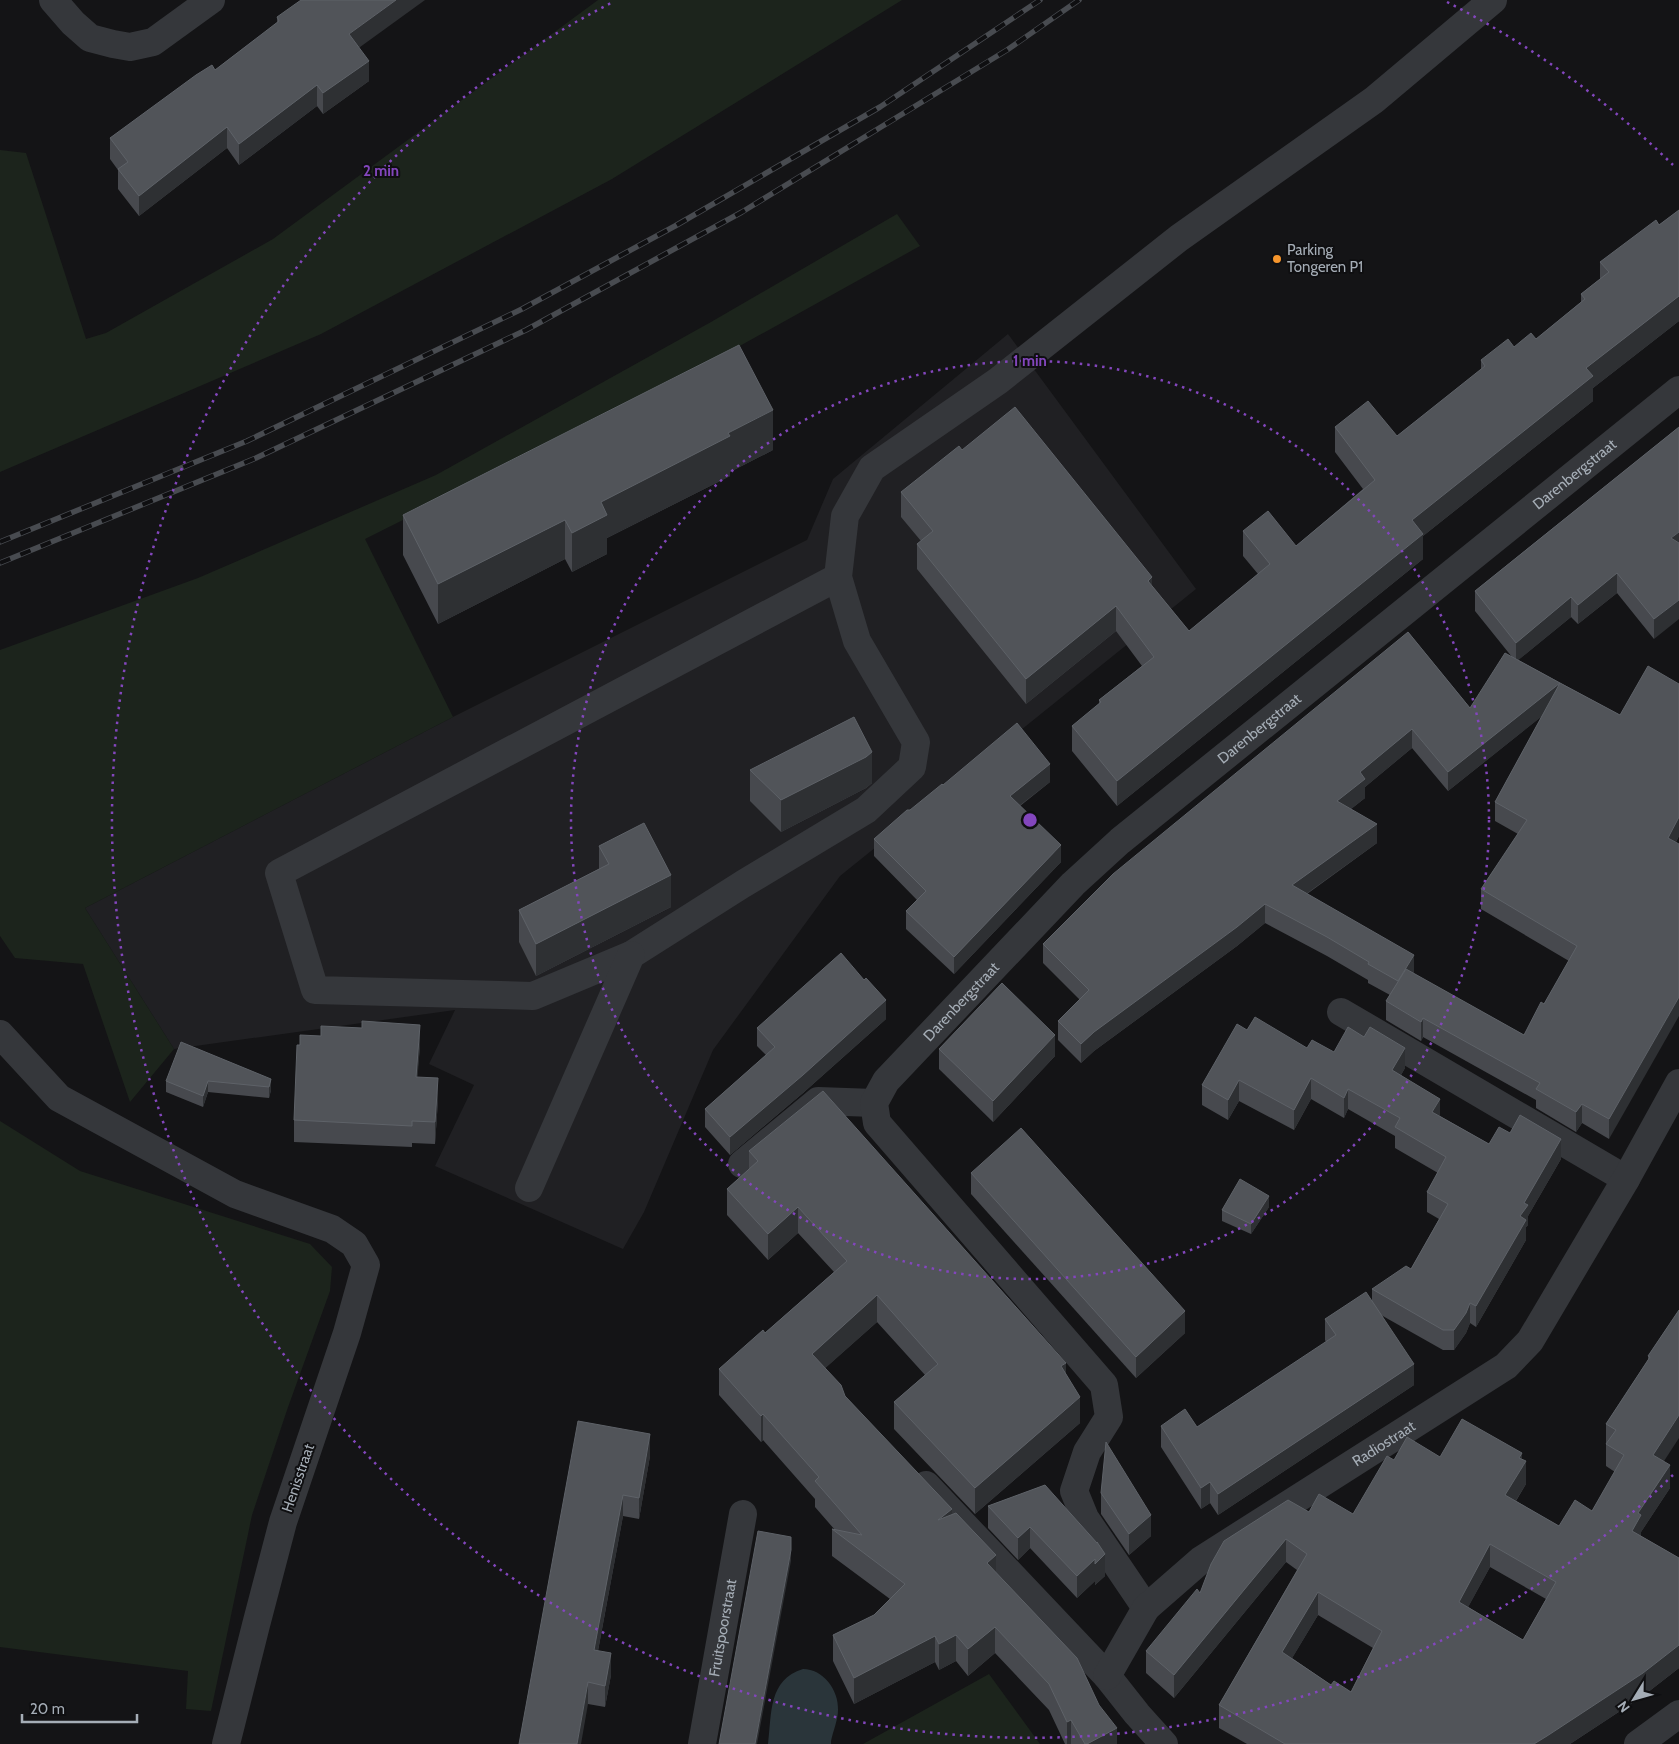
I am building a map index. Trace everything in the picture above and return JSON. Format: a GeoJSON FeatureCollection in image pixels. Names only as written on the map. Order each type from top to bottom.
{"type":"FeatureCollection","features":[{"type":"Feature","properties":{"kind":"street"},"geometry":{"type":"LineString","coordinates":[[53,0],[73,23],[90,38],[130,47],[153,42],[211,0]]}},
{"type":"Feature","properties":{"kind":"street"},"geometry":{"type":"LineString","coordinates":[[838,577],[279,873],[315,990],[533,996],[631,955],[743,884],[866,810],[912,767],[916,742],[857,641],[838,577],[845,516],[872,468],[998,382],[1178,238],[1374,100],[1493,0]]}},
{"type":"Feature","properties":{"kind":"street","name":"Darenbergstraat"},"geometry":{"type":"LineString","coordinates":[[874,1102],[886,1081],[1073,884],[1120,841],[1679,390]]}},
{"type":"Feature","properties":{"kind":"street"},"geometry":{"type":"LineString","coordinates":[[529,1188],[631,955]]}},
{"type":"Feature","properties":{"kind":"street"},"geometry":{"type":"LineString","coordinates":[[1341,1012],[1626,1179]]}},
{"type":"Feature","properties":{"kind":"street","name":"Henisstraat"},"geometry":{"type":"LineString","coordinates":[[0,1034],[59,1098],[235,1194],[332,1229],[354,1244],[366,1265],[348,1333],[283,1522],[226,1744]]}},
{"type":"Feature","properties":{"kind":"street","name":"Radiostraat"},"geometry":{"type":"LineString","coordinates":[[1107,1676],[1146,1608],[1202,1560],[1506,1366],[1530,1341],[1626,1179],[1679,1083]]}},
{"type":"Feature","properties":{"kind":"street"},"geometry":{"type":"LineString","coordinates":[[742,1164],[818,1101],[874,1102],[877,1124],[1104,1385],[1109,1417],[1087,1452],[1074,1491],[1085,1518],[1146,1608]]}},
{"type":"Feature","properties":{"kind":"street"},"geometry":{"type":"LineString","coordinates":[[910,1468],[1107,1676],[1164,1744]]}},
{"type":"Feature","properties":{"kind":"street","name":"Fruitspoorstraat"},"geometry":{"type":"LineString","coordinates":[[702,1744],[743,1514]]}},
{"type":"Feature","properties":{"kind":"street"},"geometry":{"type":"LineString","coordinates":[[1646,1739],[1679,1714]]}},
{"type":"Feature","properties":{"kind":"street"},"geometry":{"type":"LineString","coordinates":[[1646,1739],[1679,1743]]}},
{"type":"Feature","properties":{"kind":"shaded area"},"geometry":{"type":"Polygon","coordinates":[[[598,0],[902,0],[612,179],[321,334],[0,472],[0,150],[26,153],[86,339],[106,333],[273,239],[598,0]]]}},
{"type":"Feature","properties":{"kind":"shaded area"},"geometry":{"type":"Polygon","coordinates":[[[897,214],[920,246],[646,398],[365,539],[453,717],[85,908],[174,1049],[130,1102],[83,964],[15,958],[0,936],[0,650],[198,578],[436,475],[711,322],[897,214]]]}},
{"type":"Feature","properties":{"kind":"shaded area"},"geometry":{"type":"Polygon","coordinates":[[[1008,334],[1196,589],[840,876],[713,1050],[644,1212],[623,1249],[435,1166],[474,1085],[429,1064],[455,1010],[174,1049],[85,908],[453,717],[807,540],[833,479],[1008,334]]]}},
{"type":"Feature","properties":{"kind":"shaded area"},"geometry":{"type":"Polygon","coordinates":[[[0,1121],[80,1171],[310,1244],[332,1267],[330,1291],[252,1515],[211,1711],[186,1709],[188,1671],[0,1647],[0,1121]]]}},
{"type":"Feature","properties":{"kind":"shaded area"},"geometry":{"type":"Polygon","coordinates":[[[803,1669],[810,1670],[823,1677],[833,1688],[836,1695],[838,1714],[831,1744],[768,1744],[774,1699],[778,1689],[783,1681],[803,1669]]]}},
{"type":"Feature","properties":{"kind":"shaded area"},"geometry":{"type":"Polygon","coordinates":[[[989,1674],[1040,1744],[863,1744],[989,1674]]]}},
{"type":"Feature","properties":{"kind":"building"},"geometry":{"type":"Polygon","coordinates":[[[301,0],[396,0],[349,34],[369,61],[323,93],[317,85],[239,144],[227,127],[139,196],[118,169],[128,162],[110,138],[196,75],[212,65],[215,70],[279,21],[277,17],[301,0]]]}},
{"type":"Feature","properties":{"kind":"building"},"geometry":{"type":"Polygon","coordinates":[[[1679,210],[1679,296],[1586,368],[1593,376],[1412,520],[1423,534],[1117,781],[1072,726],[1101,702],[1099,700],[1154,657],[1116,606],[1026,679],[917,544],[933,531],[901,492],[959,446],[962,450],[1015,407],[1152,577],[1148,581],[1189,631],[1270,564],[1243,531],[1268,511],[1296,546],[1375,480],[1335,427],[1368,401],[1397,436],[1485,366],[1481,360],[1508,339],[1514,347],[1531,333],[1536,339],[1585,299],[1581,294],[1609,272],[1600,262],[1656,220],[1659,225],[1679,210]]]}},
{"type":"Feature","properties":{"kind":"building"},"geometry":{"type":"Polygon","coordinates":[[[739,345],[773,410],[728,433],[730,436],[601,502],[607,515],[572,533],[565,520],[438,584],[403,515],[739,345]]]}},
{"type":"Feature","properties":{"kind":"building"},"geometry":{"type":"Polygon","coordinates":[[[1679,427],[1679,532],[1671,538],[1679,543],[1679,600],[1654,619],[1617,573],[1578,605],[1571,597],[1516,643],[1475,591],[1679,427]]]}},
{"type":"Feature","properties":{"kind":"building"},"geometry":{"type":"Polygon","coordinates":[[[1408,632],[1470,708],[1505,653],[1560,683],[1448,772],[1412,729],[1360,772],[1365,779],[1337,801],[1377,824],[1292,885],[1414,955],[1398,981],[1327,937],[1265,904],[1237,927],[1094,1032],[1081,1044],[1058,1021],[1089,990],[1043,944],[1113,874],[1408,632]]]}},
{"type":"Feature","properties":{"kind":"building"},"geometry":{"type":"Polygon","coordinates":[[[1648,666],[1679,684],[1679,817],[1668,838],[1679,844],[1679,997],[1609,1119],[1582,1104],[1576,1112],[1536,1089],[1540,1083],[1423,1018],[1421,1022],[1386,1001],[1406,969],[1524,1035],[1541,1002],[1544,1004],[1577,946],[1481,889],[1527,820],[1495,802],[1560,683],[1620,715],[1648,666]]]}},
{"type":"Feature","properties":{"kind":"building"},"geometry":{"type":"Polygon","coordinates":[[[854,717],[872,752],[866,757],[781,800],[750,770],[854,717]]]}},
{"type":"Feature","properties":{"kind":"building"},"geometry":{"type":"Polygon","coordinates":[[[1017,723],[1050,764],[1010,796],[1061,845],[954,957],[906,911],[926,891],[874,839],[907,810],[910,810],[943,785],[1017,723]]]}},
{"type":"Feature","properties":{"kind":"building"},"geometry":{"type":"Polygon","coordinates":[[[644,823],[671,875],[536,944],[519,910],[609,864],[599,846],[644,823]]]}},
{"type":"Feature","properties":{"kind":"building"},"geometry":{"type":"Polygon","coordinates":[[[841,953],[864,980],[866,978],[886,1000],[803,1075],[730,1137],[705,1109],[775,1047],[757,1028],[841,953]]]}},
{"type":"Feature","properties":{"kind":"building"},"geometry":{"type":"Polygon","coordinates":[[[1002,983],[1055,1035],[993,1101],[939,1049],[1002,983]]]}},
{"type":"Feature","properties":{"kind":"building"},"geometry":{"type":"Polygon","coordinates":[[[1255,1017],[1307,1048],[1312,1040],[1334,1052],[1348,1027],[1364,1037],[1370,1027],[1405,1048],[1392,1070],[1440,1099],[1432,1112],[1489,1144],[1499,1127],[1510,1133],[1520,1115],[1561,1139],[1524,1203],[1528,1205],[1520,1216],[1526,1220],[1476,1306],[1470,1303],[1466,1313],[1454,1330],[1443,1330],[1372,1289],[1406,1266],[1411,1269],[1448,1204],[1427,1192],[1446,1157],[1395,1127],[1400,1118],[1348,1089],[1344,1098],[1311,1078],[1294,1110],[1239,1080],[1228,1100],[1202,1085],[1237,1024],[1247,1030],[1255,1017]]]}},
{"type":"Feature","properties":{"kind":"building"},"geometry":{"type":"Polygon","coordinates":[[[362,1021],[420,1025],[416,1077],[438,1078],[435,1122],[412,1121],[412,1126],[294,1120],[297,1045],[300,1045],[300,1035],[321,1036],[321,1026],[362,1028],[362,1021]]]}},
{"type":"Feature","properties":{"kind":"building"},"geometry":{"type":"Polygon","coordinates":[[[181,1042],[271,1079],[269,1087],[208,1081],[203,1096],[166,1081],[181,1042]]]}},
{"type":"Feature","properties":{"kind":"building"},"geometry":{"type":"Polygon","coordinates":[[[823,1091],[1066,1363],[1061,1366],[1080,1397],[975,1488],[894,1402],[938,1364],[877,1295],[812,1354],[841,1385],[845,1396],[952,1509],[938,1520],[956,1513],[996,1555],[987,1563],[1077,1658],[1099,1705],[1117,1728],[1087,1744],[1085,1744],[1071,1720],[1067,1722],[1049,1684],[995,1627],[968,1649],[956,1635],[939,1644],[935,1636],[854,1678],[833,1635],[874,1615],[905,1584],[832,1529],[862,1535],[815,1481],[819,1477],[763,1414],[761,1416],[719,1369],[763,1330],[765,1333],[847,1261],[798,1207],[768,1234],[727,1189],[758,1161],[749,1151],[823,1091]]]}},
{"type":"Feature","properties":{"kind":"building"},"geometry":{"type":"Polygon","coordinates":[[[1021,1128],[1185,1311],[1136,1357],[971,1173],[1021,1128]]]}},
{"type":"Feature","properties":{"kind":"building"},"geometry":{"type":"Polygon","coordinates":[[[1240,1179],[1269,1196],[1251,1224],[1222,1210],[1240,1179]]]}},
{"type":"Feature","properties":{"kind":"building"},"geometry":{"type":"Polygon","coordinates":[[[1366,1292],[1414,1364],[1218,1494],[1210,1482],[1201,1488],[1161,1426],[1185,1409],[1197,1427],[1336,1335],[1325,1319],[1366,1292]]]}},
{"type":"Feature","properties":{"kind":"building"},"geometry":{"type":"Polygon","coordinates":[[[1679,1310],[1679,1415],[1653,1455],[1670,1465],[1638,1513],[1641,1515],[1632,1531],[1679,1558],[1679,1645],[1643,1673],[1534,1744],[1285,1744],[1219,1705],[1307,1554],[1286,1539],[1174,1675],[1146,1651],[1197,1589],[1200,1593],[1211,1564],[1224,1541],[1288,1500],[1309,1512],[1319,1494],[1353,1514],[1387,1456],[1394,1460],[1407,1437],[1440,1457],[1462,1419],[1522,1453],[1519,1458],[1526,1461],[1505,1495],[1559,1526],[1575,1500],[1592,1511],[1624,1455],[1606,1444],[1616,1430],[1606,1424],[1650,1357],[1648,1356],[1679,1310]],[[1490,1544],[1459,1602],[1523,1640],[1556,1582],[1490,1544]],[[1318,1592],[1282,1652],[1331,1685],[1334,1681],[1351,1692],[1382,1631],[1318,1592]]]}},
{"type":"Feature","properties":{"kind":"building"},"geometry":{"type":"Polygon","coordinates":[[[578,1421],[650,1434],[639,1498],[623,1495],[594,1650],[611,1653],[605,1686],[588,1682],[577,1744],[519,1744],[578,1421]]]}},
{"type":"Feature","properties":{"kind":"building"},"geometry":{"type":"Polygon","coordinates":[[[1106,1442],[1151,1515],[1129,1534],[1101,1493],[1106,1442]]]}},
{"type":"Feature","properties":{"kind":"building"},"geometry":{"type":"Polygon","coordinates":[[[1045,1485],[1097,1542],[1105,1554],[1095,1564],[1095,1559],[1077,1576],[1030,1527],[1018,1538],[988,1506],[1045,1485]]]}},
{"type":"Feature","properties":{"kind":"building"},"geometry":{"type":"Polygon","coordinates":[[[758,1531],[791,1537],[791,1550],[755,1744],[719,1744],[758,1531]]]}},
{"type":"Feature","properties":{"kind":"railway"},"geometry":{"type":"LineString","coordinates":[[0,542],[247,441],[522,309],[675,226],[880,107],[1040,0]]}},
{"type":"Feature","properties":{"kind":"railway"},"geometry":{"type":"LineString","coordinates":[[0,563],[256,458],[526,330],[742,212],[1007,50],[1079,0]]}},
{"type":"Feature","properties":{"kind":"place","name":"Parking Tongeren P1"},"geometry":{"type":"Point","coordinates":[1277,259]}}]}
